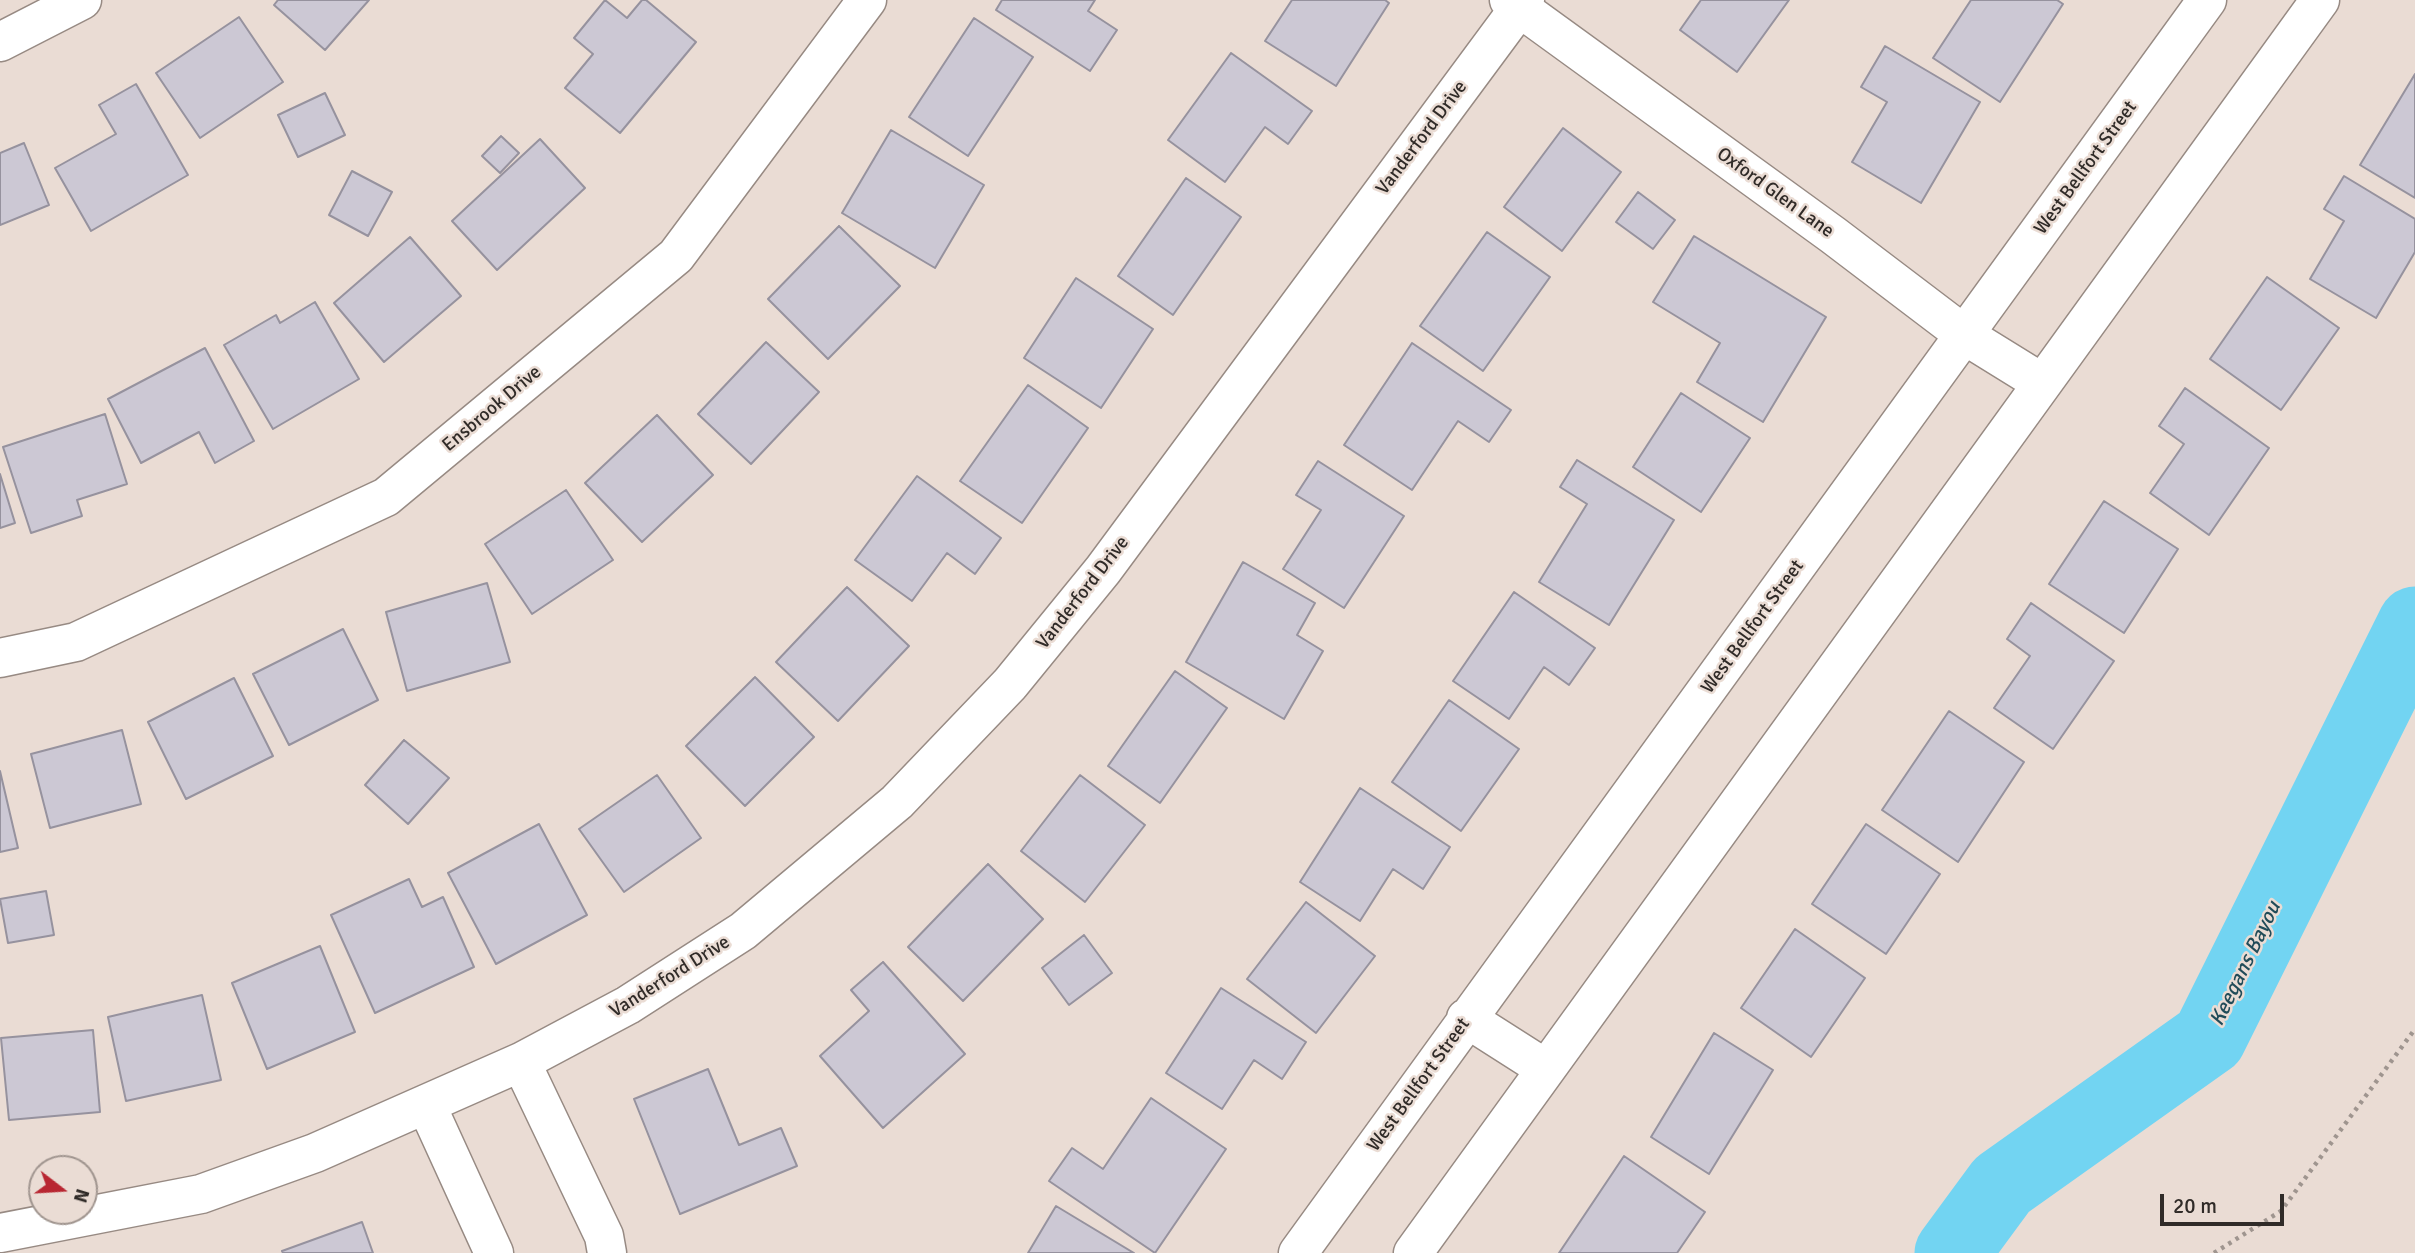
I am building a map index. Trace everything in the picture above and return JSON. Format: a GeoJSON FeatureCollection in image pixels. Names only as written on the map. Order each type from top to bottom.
{"type":"FeatureCollection","features":[{"type":"Feature","properties":{"kind":"street"},"geometry":{"type":"LineString","coordinates":[[0,42],[82,0]]}},
{"type":"Feature","properties":{"kind":"street","name":"Ensbrook Drive"},"geometry":{"type":"LineString","coordinates":[[0,658],[76,642],[386,497],[676,256],[867,0]]}},
{"type":"Feature","properties":{"kind":"street","name":"West Bellfort Street"},"geometry":{"type":"LineString","coordinates":[[1298,1253],[2207,0]]}},
{"type":"Feature","properties":{"kind":"street"},"geometry":{"type":"LineString","coordinates":[[1413,1253],[2320,0]]}},
{"type":"Feature","properties":{"kind":"street","name":"Oxford Glen Lane"},"geometry":{"type":"LineString","coordinates":[[1518,3],[1966,335],[2042,383]]}},
{"type":"Feature","properties":{"kind":"street","name":"Vanderford Drive"},"geometry":{"type":"LineString","coordinates":[[0,1233],[201,1194],[315,1153],[520,1062],[628,1004],[743,932],[897,802],[1010,684],[1103,570],[1518,3]]}},
{"type":"Feature","properties":{"kind":"street"},"geometry":{"type":"LineString","coordinates":[[1466,1018],[1546,1069]]}},
{"type":"Feature","properties":{"kind":"street"},"geometry":{"type":"LineString","coordinates":[[520,1062],[604,1236],[607,1253]]}},
{"type":"Feature","properties":{"kind":"street"},"geometry":{"type":"LineString","coordinates":[[426,1104],[494,1253]]}},
{"type":"Feature","properties":{"kind":"path"},"geometry":{"type":"LineString","coordinates":[[2214,1253],[2281,1210],[2415,1029]]}},
{"type":"Feature","properties":{"kind":"building"},"geometry":{"type":"Polygon","coordinates":[[[278,0],[369,0],[325,50],[274,5],[278,0]]]}},
{"type":"Feature","properties":{"kind":"building"},"geometry":{"type":"Polygon","coordinates":[[[605,0],[627,18],[642,0],[646,0],[696,42],[620,133],[565,88],[593,54],[574,38],[605,0]]]}},
{"type":"Feature","properties":{"kind":"building"},"geometry":{"type":"Polygon","coordinates":[[[1002,0],[1095,0],[1088,11],[1117,30],[1090,71],[996,10],[1002,0]]]}},
{"type":"Feature","properties":{"kind":"building"},"geometry":{"type":"Polygon","coordinates":[[[1292,0],[1385,0],[1389,3],[1336,86],[1265,41],[1292,0]]]}},
{"type":"Feature","properties":{"kind":"building"},"geometry":{"type":"Polygon","coordinates":[[[1701,0],[1789,0],[1737,72],[1680,30],[1701,0]]]}},
{"type":"Feature","properties":{"kind":"building"},"geometry":{"type":"Polygon","coordinates":[[[1971,0],[2057,0],[2063,4],[2000,102],[1933,58],[1971,0]]]}},
{"type":"Feature","properties":{"kind":"building"},"geometry":{"type":"Polygon","coordinates":[[[239,17],[283,82],[200,138],[156,73],[239,17]]]}},
{"type":"Feature","properties":{"kind":"building"},"geometry":{"type":"Polygon","coordinates":[[[974,18],[1033,57],[968,156],[909,117],[974,18]]]}},
{"type":"Feature","properties":{"kind":"building"},"geometry":{"type":"Polygon","coordinates":[[[1885,46],[1980,102],[1921,203],[1852,162],[1887,102],[1861,87],[1885,46]]]}},
{"type":"Feature","properties":{"kind":"building"},"geometry":{"type":"Polygon","coordinates":[[[1231,53],[1312,111],[1288,144],[1265,127],[1225,182],[1168,140],[1231,53]]]}},
{"type":"Feature","properties":{"kind":"building"},"geometry":{"type":"Polygon","coordinates":[[[2415,74],[2415,198],[2360,165],[2415,74]]]}},
{"type":"Feature","properties":{"kind":"building"},"geometry":{"type":"Polygon","coordinates":[[[136,84],[188,175],[91,231],[55,168],[116,134],[99,105],[136,84]]]}},
{"type":"Feature","properties":{"kind":"building"},"geometry":{"type":"Polygon","coordinates":[[[325,93],[345,135],[298,157],[278,115],[325,93]]]}},
{"type":"Feature","properties":{"kind":"building"},"geometry":{"type":"Polygon","coordinates":[[[1563,128],[1621,172],[1562,251],[1504,207],[1563,128]]]}},
{"type":"Feature","properties":{"kind":"building"},"geometry":{"type":"Polygon","coordinates":[[[891,130],[984,185],[935,268],[842,213],[891,130]]]}},
{"type":"Feature","properties":{"kind":"building"},"geometry":{"type":"Polygon","coordinates":[[[501,136],[519,153],[500,173],[482,156],[501,136]]]}},
{"type":"Feature","properties":{"kind":"building"},"geometry":{"type":"Polygon","coordinates":[[[540,139],[585,188],[497,270],[452,221],[540,139]]]}},
{"type":"Feature","properties":{"kind":"building"},"geometry":{"type":"Polygon","coordinates":[[[24,143],[49,205],[0,225],[0,153],[24,143]]]}},
{"type":"Feature","properties":{"kind":"building"},"geometry":{"type":"Polygon","coordinates":[[[352,171],[392,192],[368,236],[329,215],[352,171]]]}},
{"type":"Feature","properties":{"kind":"building"},"geometry":{"type":"Polygon","coordinates":[[[2344,176],[2415,219],[2415,252],[2376,318],[2310,279],[2344,221],[2324,209],[2344,176]]]}},
{"type":"Feature","properties":{"kind":"building"},"geometry":{"type":"Polygon","coordinates":[[[1186,178],[1241,217],[1173,315],[1118,276],[1186,178]]]}},
{"type":"Feature","properties":{"kind":"building"},"geometry":{"type":"Polygon","coordinates":[[[1638,192],[1675,220],[1653,249],[1616,222],[1638,192]]]}},
{"type":"Feature","properties":{"kind":"building"},"geometry":{"type":"Polygon","coordinates":[[[839,226],[900,286],[828,359],[768,299],[839,226]]]}},
{"type":"Feature","properties":{"kind":"building"},"geometry":{"type":"Polygon","coordinates":[[[1487,232],[1550,277],[1483,371],[1420,326],[1487,232]]]}},
{"type":"Feature","properties":{"kind":"building"},"geometry":{"type":"Polygon","coordinates":[[[1694,236],[1826,317],[1763,422],[1697,382],[1720,343],[1653,302],[1694,236]]]}},
{"type":"Feature","properties":{"kind":"building"},"geometry":{"type":"Polygon","coordinates":[[[410,237],[461,296],[384,362],[334,303],[410,237]]]}},
{"type":"Feature","properties":{"kind":"building"},"geometry":{"type":"Polygon","coordinates":[[[2267,277],[2339,328],[2281,410],[2210,359],[2267,277]]]}},
{"type":"Feature","properties":{"kind":"building"},"geometry":{"type":"Polygon","coordinates":[[[1076,278],[1153,329],[1101,408],[1024,358],[1076,278]]]}},
{"type":"Feature","properties":{"kind":"building"},"geometry":{"type":"Polygon","coordinates":[[[315,302],[359,379],[273,429],[224,345],[276,315],[280,323],[315,302]]]}},
{"type":"Feature","properties":{"kind":"building"},"geometry":{"type":"Polygon","coordinates":[[[766,342],[819,392],[751,464],[698,414],[766,342]]]}},
{"type":"Feature","properties":{"kind":"building"},"geometry":{"type":"Polygon","coordinates":[[[1412,343],[1511,410],[1489,442],[1458,421],[1412,490],[1344,445],[1412,343]]]}},
{"type":"Feature","properties":{"kind":"building"},"geometry":{"type":"Polygon","coordinates":[[[205,348],[254,441],[215,463],[199,432],[141,463],[108,399],[205,348]]]}},
{"type":"Feature","properties":{"kind":"building"},"geometry":{"type":"Polygon","coordinates":[[[1028,385],[1088,428],[1022,523],[960,481],[1028,385]]]}},
{"type":"Feature","properties":{"kind":"building"},"geometry":{"type":"Polygon","coordinates":[[[2185,388],[2269,448],[2209,535],[2150,493],[2184,444],[2159,426],[2185,388]]]}},
{"type":"Feature","properties":{"kind":"building"},"geometry":{"type":"Polygon","coordinates":[[[1681,393],[1750,438],[1701,512],[1633,467],[1681,393]]]}},
{"type":"Feature","properties":{"kind":"building"},"geometry":{"type":"Polygon","coordinates":[[[105,414],[127,484],[77,500],[82,516],[31,533],[3,447],[105,414]]]}},
{"type":"Feature","properties":{"kind":"building"},"geometry":{"type":"Polygon","coordinates":[[[657,415],[713,475],[642,542],[585,483],[657,415]]]}},
{"type":"Feature","properties":{"kind":"building"},"geometry":{"type":"Polygon","coordinates":[[[1577,460],[1674,520],[1609,625],[1539,582],[1587,504],[1560,487],[1577,460]]]}},
{"type":"Feature","properties":{"kind":"building"},"geometry":{"type":"Polygon","coordinates":[[[1318,461],[1404,516],[1344,608],[1283,569],[1321,510],[1296,495],[1318,461]]]}},
{"type":"Feature","properties":{"kind":"building"},"geometry":{"type":"Polygon","coordinates":[[[0,474],[15,523],[0,528],[0,474]]]}},
{"type":"Feature","properties":{"kind":"building"},"geometry":{"type":"Polygon","coordinates":[[[917,476],[1001,538],[975,574],[947,553],[912,601],[855,560],[917,476]]]}},
{"type":"Feature","properties":{"kind":"building"},"geometry":{"type":"Polygon","coordinates":[[[566,490],[613,560],[532,614],[485,544],[566,490]]]}},
{"type":"Feature","properties":{"kind":"building"},"geometry":{"type":"Polygon","coordinates":[[[2104,501],[2178,549],[2124,633],[2049,584],[2104,501]]]}},
{"type":"Feature","properties":{"kind":"building"},"geometry":{"type":"Polygon","coordinates":[[[1243,562],[1315,603],[1297,635],[1323,651],[1284,719],[1186,662],[1243,562]]]}},
{"type":"Feature","properties":{"kind":"building"},"geometry":{"type":"Polygon","coordinates":[[[487,583],[510,662],[407,691],[386,612],[487,583]]]}},
{"type":"Feature","properties":{"kind":"building"},"geometry":{"type":"Polygon","coordinates":[[[847,587],[909,646],[838,721],[776,662],[847,587]]]}},
{"type":"Feature","properties":{"kind":"building"},"geometry":{"type":"Polygon","coordinates":[[[1514,592],[1595,648],[1569,685],[1544,667],[1509,719],[1453,681],[1514,592]]]}},
{"type":"Feature","properties":{"kind":"building"},"geometry":{"type":"Polygon","coordinates":[[[2031,603],[2114,661],[2053,749],[1994,708],[2030,656],[2007,639],[2031,603]]]}},
{"type":"Feature","properties":{"kind":"building"},"geometry":{"type":"Polygon","coordinates":[[[343,629],[378,700],[289,745],[253,674],[343,629]]]}},
{"type":"Feature","properties":{"kind":"building"},"geometry":{"type":"Polygon","coordinates":[[[1175,671],[1227,708],[1160,803],[1108,766],[1175,671]]]}},
{"type":"Feature","properties":{"kind":"building"},"geometry":{"type":"Polygon","coordinates":[[[755,677],[814,737],[745,806],[686,746],[755,677]]]}},
{"type":"Feature","properties":{"kind":"building"},"geometry":{"type":"Polygon","coordinates":[[[234,678],[273,756],[186,799],[148,722],[234,678]]]}},
{"type":"Feature","properties":{"kind":"building"},"geometry":{"type":"Polygon","coordinates":[[[1449,700],[1519,749],[1461,831],[1392,782],[1449,700]]]}},
{"type":"Feature","properties":{"kind":"building"},"geometry":{"type":"Polygon","coordinates":[[[1949,711],[2024,762],[1958,862],[1882,810],[1949,711]]]}},
{"type":"Feature","properties":{"kind":"building"},"geometry":{"type":"Polygon","coordinates":[[[122,730],[141,804],[50,828],[31,754],[122,730]]]}},
{"type":"Feature","properties":{"kind":"building"},"geometry":{"type":"Polygon","coordinates":[[[404,740],[449,778],[408,824],[365,785],[404,740]]]}},
{"type":"Feature","properties":{"kind":"building"},"geometry":{"type":"Polygon","coordinates":[[[0,771],[18,848],[0,852],[0,771]]]}},
{"type":"Feature","properties":{"kind":"building"},"geometry":{"type":"Polygon","coordinates":[[[657,775],[701,838],[624,892],[579,829],[657,775]]]}},
{"type":"Feature","properties":{"kind":"building"},"geometry":{"type":"Polygon","coordinates":[[[1080,775],[1145,825],[1085,902],[1021,851],[1080,775]]]}},
{"type":"Feature","properties":{"kind":"building"},"geometry":{"type":"Polygon","coordinates":[[[1360,788],[1450,847],[1423,889],[1393,869],[1360,921],[1300,882],[1360,788]]]}},
{"type":"Feature","properties":{"kind":"building"},"geometry":{"type":"Polygon","coordinates":[[[539,824],[587,915],[496,964],[448,873],[539,824]]]}},
{"type":"Feature","properties":{"kind":"building"},"geometry":{"type":"Polygon","coordinates":[[[1866,824],[1940,874],[1886,954],[1812,904],[1866,824]]]}},
{"type":"Feature","properties":{"kind":"building"},"geometry":{"type":"Polygon","coordinates":[[[988,864],[1043,919],[963,1001],[908,947],[988,864]]]}},
{"type":"Feature","properties":{"kind":"building"},"geometry":{"type":"Polygon","coordinates":[[[409,879],[422,907],[443,897],[474,967],[375,1013],[331,915],[409,879]]]}},
{"type":"Feature","properties":{"kind":"building"},"geometry":{"type":"Polygon","coordinates":[[[46,891],[54,935],[8,943],[0,899],[46,891]]]}},
{"type":"Feature","properties":{"kind":"building"},"geometry":{"type":"Polygon","coordinates":[[[1306,902],[1375,956],[1316,1033],[1247,979],[1306,902]]]}},
{"type":"Feature","properties":{"kind":"building"},"geometry":{"type":"Polygon","coordinates":[[[1795,929],[1865,978],[1811,1057],[1741,1008],[1795,929]]]}},
{"type":"Feature","properties":{"kind":"building"},"geometry":{"type":"Polygon","coordinates":[[[1084,935],[1112,973],[1069,1005],[1042,968],[1084,935]]]}},
{"type":"Feature","properties":{"kind":"building"},"geometry":{"type":"Polygon","coordinates":[[[320,946],[355,1032],[267,1069],[232,983],[320,946]]]}},
{"type":"Feature","properties":{"kind":"building"},"geometry":{"type":"Polygon","coordinates":[[[883,962],[965,1054],[883,1128],[820,1056],[869,1011],[851,990],[883,962]]]}},
{"type":"Feature","properties":{"kind":"building"},"geometry":{"type":"Polygon","coordinates":[[[1221,988],[1306,1042],[1282,1079],[1254,1060],[1222,1109],[1166,1073],[1221,988]]]}},
{"type":"Feature","properties":{"kind":"building"},"geometry":{"type":"Polygon","coordinates":[[[202,995],[221,1080],[126,1101],[108,1017],[202,995]]]}},
{"type":"Feature","properties":{"kind":"building"},"geometry":{"type":"Polygon","coordinates":[[[93,1030],[100,1112],[9,1120],[1,1038],[93,1030]]]}},
{"type":"Feature","properties":{"kind":"building"},"geometry":{"type":"Polygon","coordinates":[[[1714,1033],[1773,1070],[1709,1174],[1651,1137],[1714,1033]]]}},
{"type":"Feature","properties":{"kind":"building"},"geometry":{"type":"Polygon","coordinates":[[[708,1069],[739,1145],[781,1128],[797,1166],[680,1214],[634,1099],[708,1069]]]}},
{"type":"Feature","properties":{"kind":"building"},"geometry":{"type":"Polygon","coordinates":[[[1151,1098],[1226,1149],[1155,1253],[1049,1181],[1072,1148],[1103,1169],[1151,1098]]]}},
{"type":"Feature","properties":{"kind":"building"},"geometry":{"type":"Polygon","coordinates":[[[1624,1156],[1705,1212],[1677,1253],[1559,1253],[1624,1156]]]}},
{"type":"Feature","properties":{"kind":"building"},"geometry":{"type":"Polygon","coordinates":[[[1056,1206],[1134,1253],[1028,1253],[1056,1206]]]}},
{"type":"Feature","properties":{"kind":"building"},"geometry":{"type":"Polygon","coordinates":[[[362,1222],[373,1253],[282,1251],[362,1222]]]}},
{"type":"Feature","properties":{"kind":"waterway","name":"Keegans Bayou"},"geometry":{"type":"LineString","coordinates":[[1952,1253],[2002,1185],[2209,1038],[2415,624]]}}]}
